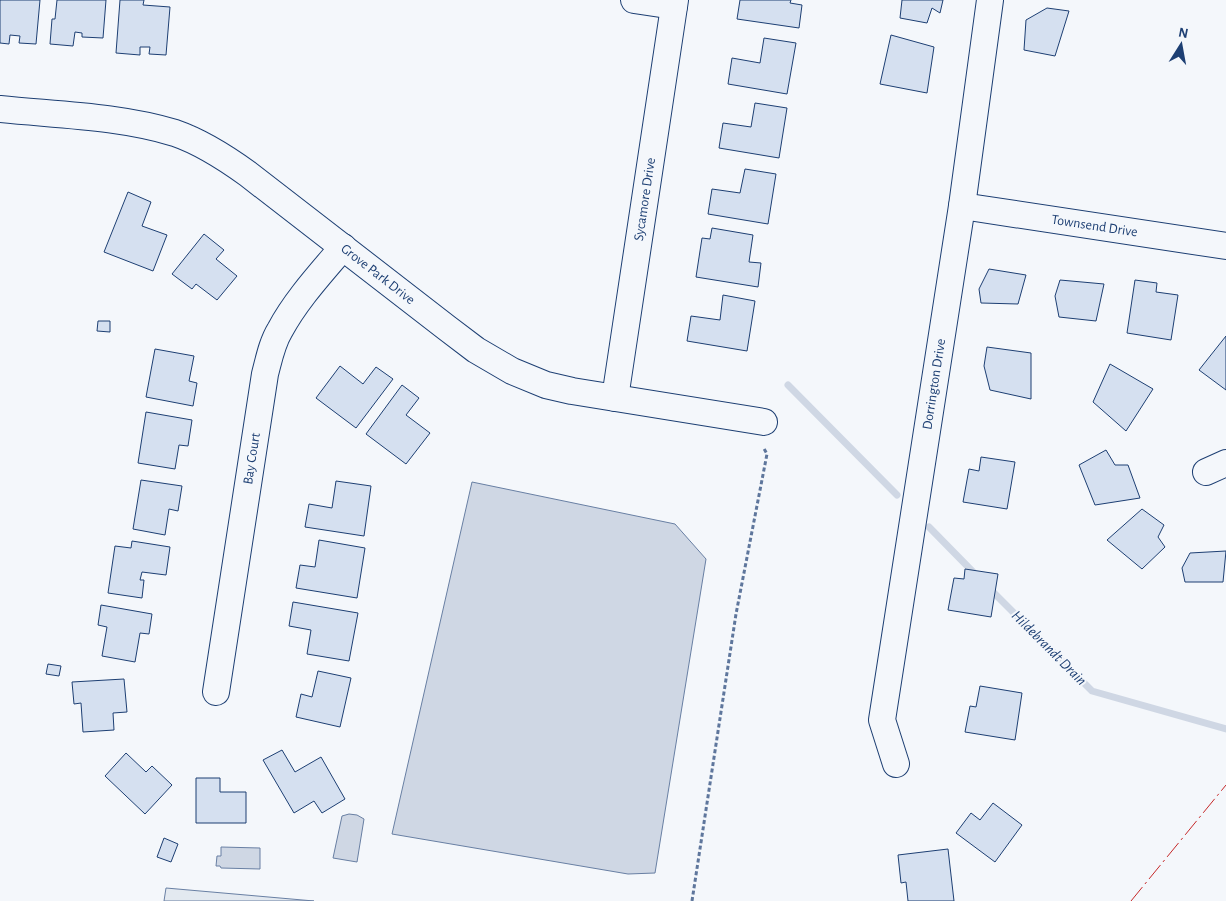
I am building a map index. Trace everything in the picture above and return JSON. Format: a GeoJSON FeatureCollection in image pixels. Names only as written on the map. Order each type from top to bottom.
{"type":"FeatureCollection","features":[{"type":"Feature","properties":{"kind":"street"},"geometry":{"type":"LineString","coordinates":[[634,0],[675,3]]}},
{"type":"Feature","properties":{"kind":"street","name":"Dorrington Drive"},"geometry":{"type":"LineString","coordinates":[[896,764],[882,720],[962,206],[990,0]]}},
{"type":"Feature","properties":{"kind":"street","name":"Sycamore Drive"},"geometry":{"type":"LineString","coordinates":[[615,398],[675,3]]}},
{"type":"Feature","properties":{"kind":"street","name":"Grove Park Drive"},"geometry":{"type":"LineString","coordinates":[[0,109],[107,119],[176,134],[214,151],[231,162],[476,350],[512,371],[546,385],[615,398],[763,432]]}},
{"type":"Feature","properties":{"kind":"street","name":"Townsend Drive"},"geometry":{"type":"LineString","coordinates":[[962,206],[1226,246]]}},
{"type":"Feature","properties":{"kind":"street","name":"Bay Court"},"geometry":{"type":"LineString","coordinates":[[216,692],[265,374],[272,348],[291,312],[343,247]]}},
{"type":"Feature","properties":{"kind":"path"},"geometry":{"type":"LineString","coordinates":[[692,901],[736,614],[767,454],[763,432]]}},
{"type":"Feature","properties":{"kind":"shaded area"},"geometry":{"type":"Polygon","coordinates":[[[472,482],[675,524],[706,559],[655,873],[628,874],[392,834],[472,482]]]}},
{"type":"Feature","properties":{"kind":"shaded area"},"geometry":{"type":"Polygon","coordinates":[[[349,814],[357,815],[364,819],[357,862],[333,858],[342,816],[349,814]]]}},
{"type":"Feature","properties":{"kind":"shaded area"},"geometry":{"type":"Polygon","coordinates":[[[221,847],[260,848],[260,869],[221,868],[216,866],[217,856],[221,856],[221,847]]]}},
{"type":"Feature","properties":{"kind":"shaded area"},"geometry":{"type":"Polygon","coordinates":[[[166,888],[314,901],[164,901],[166,888]]]}},
{"type":"Feature","properties":{"kind":"building"},"geometry":{"type":"Polygon","coordinates":[[[0,0],[40,0],[36,44],[19,43],[20,36],[10,35],[9,44],[0,43],[0,0]]]}},
{"type":"Feature","properties":{"kind":"building"},"geometry":{"type":"Polygon","coordinates":[[[57,0],[106,0],[103,38],[82,37],[82,33],[75,32],[73,46],[50,44],[52,19],[55,19],[57,0]]]}},
{"type":"Feature","properties":{"kind":"building"},"geometry":{"type":"Polygon","coordinates":[[[120,0],[144,0],[143,5],[170,7],[166,55],[149,54],[150,47],[140,47],[140,55],[116,53],[120,0]]]}},
{"type":"Feature","properties":{"kind":"building"},"geometry":{"type":"Polygon","coordinates":[[[740,0],[791,0],[790,3],[802,5],[799,28],[737,19],[740,0]]]}},
{"type":"Feature","properties":{"kind":"building"},"geometry":{"type":"Polygon","coordinates":[[[902,0],[943,0],[940,13],[932,8],[927,23],[900,18],[902,0]]]}},
{"type":"Feature","properties":{"kind":"building"},"geometry":{"type":"Polygon","coordinates":[[[1047,8],[1069,11],[1055,56],[1024,50],[1026,20],[1047,8]]]}},
{"type":"Feature","properties":{"kind":"building"},"geometry":{"type":"Polygon","coordinates":[[[891,35],[934,47],[927,93],[880,84],[891,35]]]}},
{"type":"Feature","properties":{"kind":"building"},"geometry":{"type":"Polygon","coordinates":[[[764,38],[796,43],[787,94],[728,84],[732,58],[760,63],[764,38]]]}},
{"type":"Feature","properties":{"kind":"building"},"geometry":{"type":"Polygon","coordinates":[[[755,103],[787,108],[779,158],[719,148],[723,123],[751,127],[755,103]]]}},
{"type":"Feature","properties":{"kind":"building"},"geometry":{"type":"Polygon","coordinates":[[[745,169],[776,174],[768,224],[708,214],[712,189],[740,193],[745,169]]]}},
{"type":"Feature","properties":{"kind":"building"},"geometry":{"type":"Polygon","coordinates":[[[128,192],[151,202],[142,226],[167,235],[153,271],[104,252],[128,192]]]}},
{"type":"Feature","properties":{"kind":"building"},"geometry":{"type":"Polygon","coordinates":[[[712,228],[753,235],[749,262],[761,263],[758,287],[696,277],[702,238],[710,239],[712,228]]]}},
{"type":"Feature","properties":{"kind":"building"},"geometry":{"type":"Polygon","coordinates":[[[204,234],[224,250],[216,259],[237,276],[217,300],[196,284],[192,289],[172,274],[204,234]]]}},
{"type":"Feature","properties":{"kind":"building"},"geometry":{"type":"Polygon","coordinates":[[[989,269],[1026,275],[1018,304],[981,303],[979,289],[989,269]]]}},
{"type":"Feature","properties":{"kind":"building"},"geometry":{"type":"Polygon","coordinates":[[[1060,280],[1104,284],[1096,321],[1059,317],[1055,296],[1060,280]]]}},
{"type":"Feature","properties":{"kind":"building"},"geometry":{"type":"Polygon","coordinates":[[[1135,280],[1157,283],[1156,292],[1178,295],[1171,340],[1127,333],[1135,280]]]}},
{"type":"Feature","properties":{"kind":"building"},"geometry":{"type":"Polygon","coordinates":[[[723,295],[755,301],[747,351],[687,341],[691,316],[720,320],[723,295]]]}},
{"type":"Feature","properties":{"kind":"building"},"geometry":{"type":"Polygon","coordinates":[[[98,321],[110,321],[110,332],[97,331],[98,321]]]}},
{"type":"Feature","properties":{"kind":"building"},"geometry":{"type":"Polygon","coordinates":[[[1226,336],[1226,390],[1199,370],[1226,336]]]}},
{"type":"Feature","properties":{"kind":"building"},"geometry":{"type":"Polygon","coordinates":[[[987,347],[1031,353],[1031,399],[990,390],[984,366],[987,347]]]}},
{"type":"Feature","properties":{"kind":"building"},"geometry":{"type":"Polygon","coordinates":[[[155,349],[194,356],[189,381],[197,383],[193,406],[146,397],[155,349]]]}},
{"type":"Feature","properties":{"kind":"building"},"geometry":{"type":"Polygon","coordinates":[[[1110,364],[1153,389],[1126,431],[1093,402],[1110,364]]]}},
{"type":"Feature","properties":{"kind":"building"},"geometry":{"type":"Polygon","coordinates":[[[340,366],[363,384],[376,367],[393,379],[356,428],[316,398],[340,366]]]}},
{"type":"Feature","properties":{"kind":"building"},"geometry":{"type":"Polygon","coordinates":[[[402,385],[419,398],[406,415],[430,433],[406,464],[366,434],[402,385]]]}},
{"type":"Feature","properties":{"kind":"building"},"geometry":{"type":"Polygon","coordinates":[[[146,412],[192,420],[188,446],[179,445],[175,469],[138,463],[146,412]]]}},
{"type":"Feature","properties":{"kind":"building"},"geometry":{"type":"Polygon","coordinates":[[[1106,450],[1115,465],[1128,465],[1140,498],[1095,505],[1079,465],[1106,450]]]}},
{"type":"Feature","properties":{"kind":"building"},"geometry":{"type":"Polygon","coordinates":[[[981,457],[1015,462],[1007,509],[963,502],[969,469],[979,471],[981,457]]]}},
{"type":"Feature","properties":{"kind":"building"},"geometry":{"type":"Polygon","coordinates":[[[141,480],[182,486],[178,511],[169,509],[165,535],[133,529],[141,480]]]}},
{"type":"Feature","properties":{"kind":"building"},"geometry":{"type":"Polygon","coordinates":[[[336,481],[371,486],[364,536],[305,527],[309,504],[332,508],[336,481]]]}},
{"type":"Feature","properties":{"kind":"building"},"geometry":{"type":"Polygon","coordinates":[[[1142,509],[1164,525],[1158,537],[1165,547],[1142,569],[1107,540],[1142,509]]]}},
{"type":"Feature","properties":{"kind":"building"},"geometry":{"type":"Polygon","coordinates":[[[319,540],[365,548],[357,598],[296,588],[300,565],[315,567],[319,540]]]}},
{"type":"Feature","properties":{"kind":"building"},"geometry":{"type":"Polygon","coordinates":[[[132,541],[170,547],[166,575],[142,572],[140,580],[144,580],[142,598],[108,593],[115,546],[131,548],[132,541]]]}},
{"type":"Feature","properties":{"kind":"building"},"geometry":{"type":"Polygon","coordinates":[[[1226,551],[1223,582],[1185,582],[1182,568],[1190,553],[1226,551]]]}},
{"type":"Feature","properties":{"kind":"building"},"geometry":{"type":"Polygon","coordinates":[[[965,569],[998,574],[991,617],[948,610],[954,578],[964,579],[965,569]]]}},
{"type":"Feature","properties":{"kind":"building"},"geometry":{"type":"Polygon","coordinates":[[[293,602],[358,613],[349,661],[307,654],[311,630],[289,626],[293,602]]]}},
{"type":"Feature","properties":{"kind":"building"},"geometry":{"type":"Polygon","coordinates":[[[101,605],[152,614],[149,634],[140,633],[135,662],[102,656],[107,627],[98,625],[101,605]]]}},
{"type":"Feature","properties":{"kind":"building"},"geometry":{"type":"Polygon","coordinates":[[[48,664],[61,666],[59,676],[46,674],[48,664]]]}},
{"type":"Feature","properties":{"kind":"building"},"geometry":{"type":"Polygon","coordinates":[[[318,671],[351,678],[340,727],[296,717],[301,694],[312,697],[318,671]]]}},
{"type":"Feature","properties":{"kind":"building"},"geometry":{"type":"Polygon","coordinates":[[[124,679],[127,712],[113,713],[114,730],[83,732],[81,703],[74,704],[72,682],[124,679]]]}},
{"type":"Feature","properties":{"kind":"building"},"geometry":{"type":"Polygon","coordinates":[[[980,686],[1022,693],[1015,740],[965,732],[970,706],[976,707],[980,686]]]}},
{"type":"Feature","properties":{"kind":"building"},"geometry":{"type":"Polygon","coordinates":[[[282,750],[295,772],[321,757],[345,799],[322,813],[314,801],[294,813],[263,760],[282,750]]]}},
{"type":"Feature","properties":{"kind":"building"},"geometry":{"type":"Polygon","coordinates":[[[126,753],[146,772],[152,766],[172,785],[145,814],[105,776],[126,753]]]}},
{"type":"Feature","properties":{"kind":"building"},"geometry":{"type":"Polygon","coordinates":[[[196,778],[220,778],[220,792],[246,792],[246,823],[196,823],[196,778]]]}},
{"type":"Feature","properties":{"kind":"building"},"geometry":{"type":"Polygon","coordinates":[[[993,803],[1022,825],[995,862],[956,833],[971,813],[980,820],[993,803]]]}},
{"type":"Feature","properties":{"kind":"building"},"geometry":{"type":"Polygon","coordinates":[[[164,838],[178,844],[171,862],[157,857],[164,838]]]}},
{"type":"Feature","properties":{"kind":"building"},"geometry":{"type":"Polygon","coordinates":[[[948,849],[954,901],[908,901],[906,882],[901,883],[898,855],[948,849]]]}},
{"type":"Feature","properties":{"kind":"waterway","name":"Hildebrandt Drain"},"geometry":{"type":"LineString","coordinates":[[788,385],[897,495]]}},
{"type":"Feature","properties":{"kind":"waterway","name":"Hildebrandt Drain"},"geometry":{"type":"LineString","coordinates":[[929,527],[978,577]]}},
{"type":"Feature","properties":{"kind":"waterway","name":"Hildebrandt Drain"},"geometry":{"type":"LineString","coordinates":[[989,588],[1092,691],[1226,729]]}},
{"type":"Feature","properties":{"kind":"power"},"geometry":{"type":"LineString","coordinates":[[1131,901],[1226,785]]}}]}
